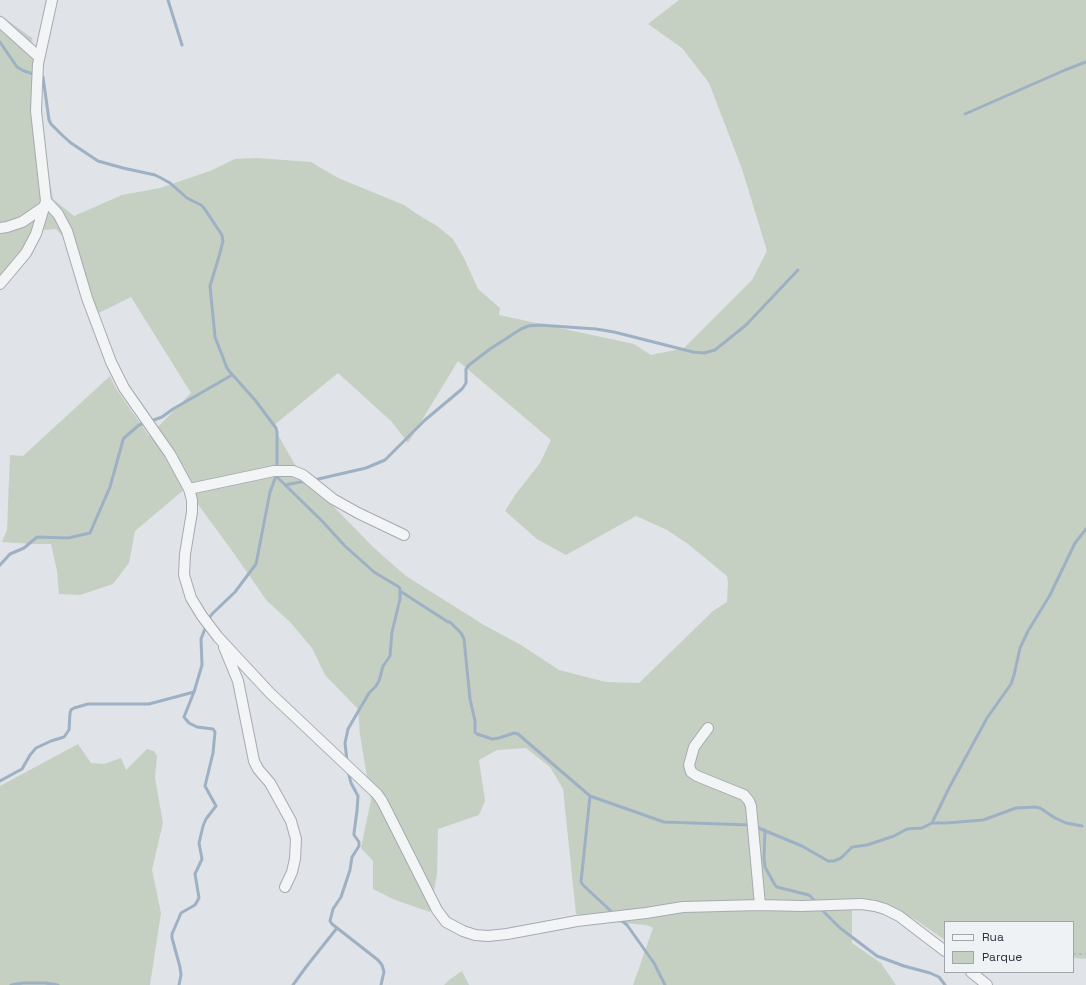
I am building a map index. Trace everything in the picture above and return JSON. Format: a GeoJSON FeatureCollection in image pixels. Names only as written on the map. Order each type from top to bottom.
{"type":"FeatureCollection","features":[{"type":"Feature","properties":{"kind":"street"},"geometry":{"type":"LineString","coordinates":[[0,284],[26,253],[36,234],[45,204],[36,111],[38,64],[52,0]]}},
{"type":"Feature","properties":{"kind":"street"},"geometry":{"type":"LineString","coordinates":[[0,22],[39,58]]}},
{"type":"Feature","properties":{"kind":"street"},"geometry":{"type":"LineString","coordinates":[[0,228],[22,222],[45,204]]}},
{"type":"Feature","properties":{"kind":"street"},"geometry":{"type":"LineString","coordinates":[[45,204],[58,214],[67,231],[87,298],[112,362],[124,388],[170,454],[189,489],[192,500],[192,512],[185,554],[184,575],[191,598],[202,616],[218,637],[270,693],[377,794],[382,801],[437,910],[446,922],[463,932],[488,936],[577,921],[683,907],[861,904],[885,909],[899,916],[944,950]]}},
{"type":"Feature","properties":{"kind":"street"},"geometry":{"type":"LineString","coordinates":[[189,489],[274,471],[293,471],[303,475],[333,499],[358,514],[404,535]]}},
{"type":"Feature","properties":{"kind":"street"},"geometry":{"type":"LineString","coordinates":[[218,637],[238,681],[254,761],[270,782],[291,821],[296,839],[295,859],[292,872],[285,887]]}},
{"type":"Feature","properties":{"kind":"street"},"geometry":{"type":"LineString","coordinates":[[708,728],[694,747],[689,765],[691,772],[697,776],[744,795],[749,801],[751,806],[760,905]]}},
{"type":"Feature","properties":{"kind":"street"},"geometry":{"type":"LineString","coordinates":[[972,973],[987,985]]}},
{"type":"Feature","properties":{"kind":"path"},"geometry":{"type":"LineString","coordinates":[[1074,954],[1086,954]]}},
{"type":"Feature","properties":{"kind":"green space"},"geometry":{"type":"Polygon","coordinates":[[[679,0],[1086,0],[1086,959],[1074,958],[1074,921],[944,921],[944,939],[916,920],[873,899],[852,907],[852,943],[881,963],[896,985],[633,985],[653,928],[646,925],[601,921],[576,914],[563,789],[550,767],[526,748],[497,750],[479,760],[485,801],[479,815],[438,829],[437,874],[430,912],[395,900],[373,889],[373,861],[361,848],[371,800],[360,735],[358,709],[325,675],[312,648],[290,622],[267,601],[186,488],[135,531],[129,563],[113,584],[80,595],[59,594],[57,571],[51,544],[2,542],[7,530],[10,455],[23,456],[110,376],[117,390],[149,436],[191,393],[131,297],[89,318],[66,240],[56,229],[43,230],[0,280],[0,15],[32,38],[45,158],[53,199],[74,216],[122,195],[160,188],[210,171],[235,159],[257,158],[311,162],[338,178],[404,205],[437,226],[453,239],[464,258],[478,289],[500,308],[499,315],[634,344],[651,355],[684,348],[752,280],[767,251],[742,169],[709,83],[682,48],[648,24],[679,0]],[[458,361],[408,443],[392,422],[338,373],[273,426],[298,470],[374,548],[406,576],[484,625],[521,645],[559,670],[606,682],[639,683],[713,611],[727,602],[727,576],[688,544],[667,530],[636,516],[566,555],[537,539],[505,511],[515,495],[540,463],[551,440],[458,361]]]}},
{"type":"Feature","properties":{"kind":"green space"},"geometry":{"type":"Polygon","coordinates":[[[78,744],[91,763],[104,764],[121,758],[126,770],[147,749],[154,751],[157,756],[155,778],[163,823],[152,870],[161,913],[150,985],[0,985],[0,786],[78,744]]]}},
{"type":"Feature","properties":{"kind":"green space"},"geometry":{"type":"Polygon","coordinates":[[[462,971],[469,985],[444,985],[449,980],[462,971]]]}},
{"type":"Feature","properties":{"kind":"waterway"},"geometry":{"type":"LineString","coordinates":[[168,0],[182,45]]}},
{"type":"Feature","properties":{"kind":"waterway"},"geometry":{"type":"LineString","coordinates":[[0,42],[17,67],[24,71],[43,77],[49,120],[51,124],[71,143],[98,161],[155,175],[170,183],[187,198],[201,205],[222,235],[223,241],[210,286],[215,337],[227,368],[255,400],[276,428],[277,464],[276,476],[270,492],[256,564],[235,592],[212,614],[208,620]]}},
{"type":"Feature","properties":{"kind":"waterway"},"geometry":{"type":"LineString","coordinates":[[965,114],[1086,62]]}},
{"type":"Feature","properties":{"kind":"waterway"},"geometry":{"type":"LineString","coordinates":[[314,480],[366,468],[385,460],[425,420],[462,389],[466,383],[466,369],[469,365],[490,349],[521,329],[528,326],[539,325],[596,329],[614,332],[693,352],[704,353],[715,350],[746,325],[798,270]]}},
{"type":"Feature","properties":{"kind":"waterway"},"geometry":{"type":"LineString","coordinates":[[151,421],[162,417],[173,409],[232,375]]}},
{"type":"Feature","properties":{"kind":"waterway"},"geometry":{"type":"LineString","coordinates":[[0,565],[10,554],[24,548],[37,537],[68,538],[90,533],[110,487],[123,440],[139,425],[145,423]]}},
{"type":"Feature","properties":{"kind":"waterway"},"geometry":{"type":"LineString","coordinates":[[276,476],[345,546],[374,572],[400,589],[400,599],[392,632],[390,656],[383,666],[379,681],[369,693],[348,729],[345,743],[347,761]]}},
{"type":"Feature","properties":{"kind":"waterway"},"geometry":{"type":"LineString","coordinates":[[285,485],[306,481]]}},
{"type":"Feature","properties":{"kind":"waterway"},"geometry":{"type":"LineString","coordinates":[[756,827],[802,846],[828,861],[834,861],[841,858],[852,847],[867,845],[894,836],[907,829],[922,828],[932,823],[987,718],[1011,684],[1020,648],[1028,631],[1050,595],[1075,543],[1086,529]]}},
{"type":"Feature","properties":{"kind":"waterway"},"geometry":{"type":"LineString","coordinates":[[400,591],[450,622],[461,633],[464,639],[470,699],[475,721],[475,732],[477,734],[492,739],[514,733],[518,734],[590,796],[664,822],[750,825]]}},
{"type":"Feature","properties":{"kind":"waterway"},"geometry":{"type":"LineString","coordinates":[[179,985],[181,975],[180,967],[172,934],[181,913],[195,905],[199,898],[195,874],[202,859],[199,843],[206,819],[216,806],[205,786],[213,753],[215,732],[213,729],[197,727],[189,723],[184,717],[194,692],[202,665],[201,639],[206,626]]}},
{"type":"Feature","properties":{"kind":"waterway"},"geometry":{"type":"LineString","coordinates":[[0,781],[22,769],[36,748],[64,737],[69,730],[70,713],[74,708],[88,704],[149,704],[194,692]]}},
{"type":"Feature","properties":{"kind":"waterway"},"geometry":{"type":"LineString","coordinates":[[348,771],[351,783],[358,796],[354,835],[359,842],[359,846],[352,857],[350,870],[341,897],[333,909],[330,921],[378,960],[382,965],[384,972],[381,985]]}},
{"type":"Feature","properties":{"kind":"waterway"},"geometry":{"type":"LineString","coordinates":[[590,796],[581,882],[614,914]]}},
{"type":"Feature","properties":{"kind":"waterway"},"geometry":{"type":"LineString","coordinates":[[932,823],[983,820],[1016,808],[1035,807],[1040,808],[1066,823],[1082,826]]}},
{"type":"Feature","properties":{"kind":"waterway"},"geometry":{"type":"LineString","coordinates":[[765,830],[765,867],[775,885],[777,887],[809,895],[817,903]]}},
{"type":"Feature","properties":{"kind":"waterway"},"geometry":{"type":"LineString","coordinates":[[820,908],[840,928],[877,956],[904,966],[930,973],[939,977],[945,985]]}},
{"type":"Feature","properties":{"kind":"waterway"},"geometry":{"type":"LineString","coordinates":[[620,919],[627,925],[654,963],[665,985]]}},
{"type":"Feature","properties":{"kind":"waterway"},"geometry":{"type":"LineString","coordinates":[[293,985],[337,928]]}},
{"type":"Feature","properties":{"kind":"waterway"},"geometry":{"type":"LineString","coordinates":[[11,985],[23,983],[45,983],[58,985]]}}]}
